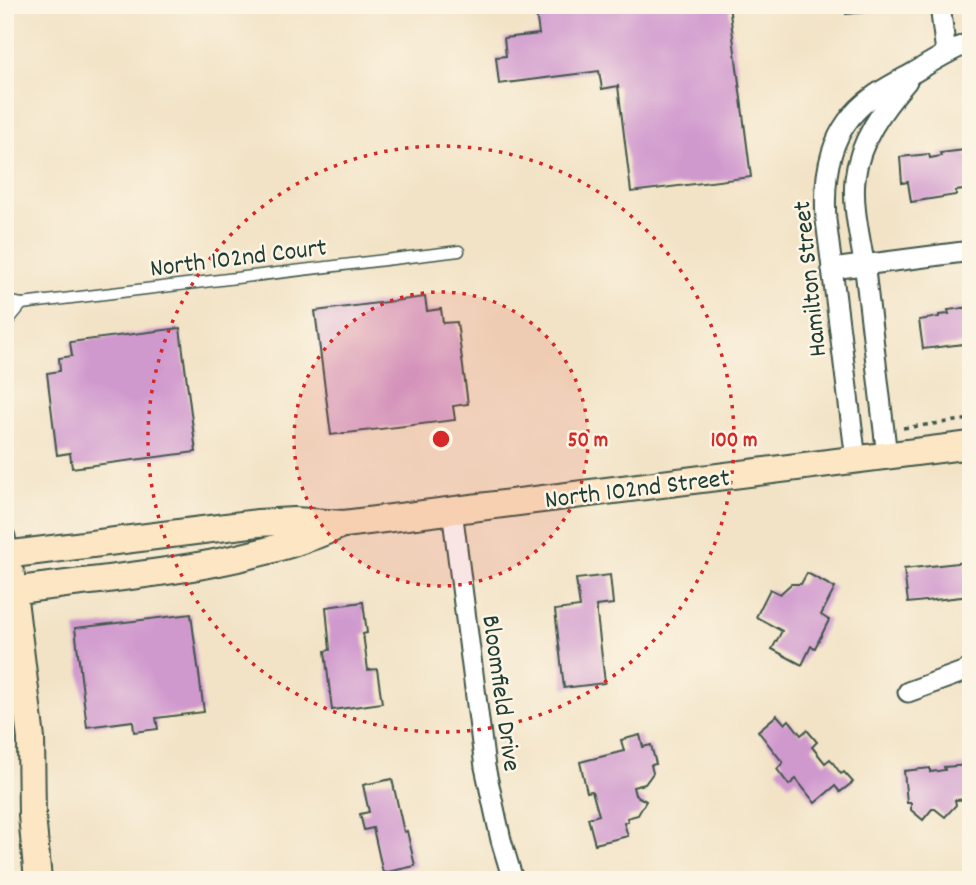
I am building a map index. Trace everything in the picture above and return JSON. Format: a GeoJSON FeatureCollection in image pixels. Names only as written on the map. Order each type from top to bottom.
{"type":"FeatureCollection","features":[{"type":"Feature","properties":{"kind":"main road","name":"North 102nd Street"},"geometry":{"type":"LineString","coordinates":[[6,549],[258,523],[294,521],[344,524],[856,460],[886,443],[971,445]]}},
{"type":"Feature","properties":{"kind":"main road","name":"North 102nd Street"},"geometry":{"type":"LineString","coordinates":[[9,592],[226,560],[290,545],[344,524]]}},
{"type":"Feature","properties":{"kind":"main road"},"geometry":{"type":"LineString","coordinates":[[6,549],[9,592],[31,739],[32,822],[38,880]]}},
{"type":"Feature","properties":{"kind":"street"},"geometry":{"type":"LineString","coordinates":[[940,5],[946,53]]}},
{"type":"Feature","properties":{"kind":"street"},"geometry":{"type":"LineString","coordinates":[[914,72],[971,42]]}},
{"type":"Feature","properties":{"kind":"street","name":"Hamilton Street"},"geometry":{"type":"LineString","coordinates":[[886,443],[856,212],[855,179],[860,155],[870,131],[886,106],[914,72]]}},
{"type":"Feature","properties":{"kind":"street","name":"Hamilton Street"},"geometry":{"type":"LineString","coordinates":[[856,460],[824,191],[828,163],[835,142],[859,108],[884,88],[914,72]]}},
{"type":"Feature","properties":{"kind":"street"},"geometry":{"type":"LineString","coordinates":[[832,269],[971,251]]}},
{"type":"Feature","properties":{"kind":"street","name":"Bloomfield Drive"},"geometry":{"type":"LineString","coordinates":[[452,510],[485,767],[513,880]]}},
{"type":"Feature","properties":{"kind":"street"},"geometry":{"type":"LineString","coordinates":[[908,692],[971,669]]}},
{"type":"Feature","properties":{"kind":"lane","name":"North 102nd Court"},"geometry":{"type":"LineString","coordinates":[[5,301],[22,304],[459,251]]}},
{"type":"Feature","properties":{"kind":"lane"},"geometry":{"type":"LineString","coordinates":[[5,325],[22,304]]}},
{"type":"Feature","properties":{"kind":"path"},"geometry":{"type":"LineString","coordinates":[[886,443],[971,419]]}},
{"type":"Feature","properties":{"kind":"building"},"geometry":{"type":"Polygon","coordinates":[[[535,5],[729,5],[751,177],[631,192],[618,86],[602,89],[599,71],[499,84],[496,57],[506,56],[504,38],[539,34],[535,5]]]}},
{"type":"Feature","properties":{"kind":"building"},"geometry":{"type":"Polygon","coordinates":[[[845,5],[882,5],[883,10],[846,14],[845,5]]]}},
{"type":"Feature","properties":{"kind":"building"},"geometry":{"type":"Polygon","coordinates":[[[965,150],[965,156],[971,155],[971,189],[956,191],[956,195],[911,202],[908,182],[902,183],[900,157],[929,154],[930,158],[941,156],[940,153],[965,150]]]}},
{"type":"Feature","properties":{"kind":"building"},"geometry":{"type":"Polygon","coordinates":[[[425,297],[427,311],[441,309],[443,323],[457,322],[468,404],[453,406],[455,420],[331,435],[315,311],[425,297]]]}},
{"type":"Feature","properties":{"kind":"building"},"geometry":{"type":"Polygon","coordinates":[[[971,307],[971,343],[923,349],[919,320],[949,314],[948,310],[971,307]]]}},
{"type":"Feature","properties":{"kind":"building"},"geometry":{"type":"Polygon","coordinates":[[[180,328],[196,452],[72,468],[70,453],[57,455],[47,373],[60,371],[59,358],[72,356],[70,342],[180,328]]]}},
{"type":"Feature","properties":{"kind":"building"},"geometry":{"type":"Polygon","coordinates":[[[966,562],[970,596],[908,603],[904,569],[966,562]]]}},
{"type":"Feature","properties":{"kind":"building"},"geometry":{"type":"Polygon","coordinates":[[[807,573],[835,588],[821,615],[829,620],[815,648],[811,646],[802,665],[772,649],[782,631],[756,617],[770,589],[780,594],[791,584],[801,584],[807,573]]]}},
{"type":"Feature","properties":{"kind":"building"},"geometry":{"type":"Polygon","coordinates":[[[610,575],[613,604],[596,606],[605,683],[564,688],[555,610],[580,607],[576,579],[610,575]]]}},
{"type":"Feature","properties":{"kind":"building"},"geometry":{"type":"Polygon","coordinates":[[[363,602],[367,633],[363,634],[368,670],[377,669],[382,703],[332,710],[325,651],[330,650],[326,607],[363,602]]]}},
{"type":"Feature","properties":{"kind":"building"},"geometry":{"type":"Polygon","coordinates":[[[191,614],[204,712],[156,718],[158,729],[134,732],[133,721],[87,727],[75,628],[191,614]]]}},
{"type":"Feature","properties":{"kind":"building"},"geometry":{"type":"Polygon","coordinates":[[[777,715],[785,724],[789,720],[801,735],[807,730],[817,742],[812,747],[825,763],[830,759],[841,774],[844,772],[853,782],[840,792],[835,786],[815,803],[796,779],[789,785],[777,769],[783,763],[758,731],[777,715]]]}},
{"type":"Feature","properties":{"kind":"building"},"geometry":{"type":"Polygon","coordinates":[[[640,735],[643,747],[651,745],[656,764],[651,765],[653,773],[645,784],[633,787],[635,795],[646,801],[638,815],[627,818],[628,821],[624,823],[628,836],[595,844],[588,818],[599,815],[592,791],[587,792],[580,762],[624,751],[621,740],[640,735]]]}},
{"type":"Feature","properties":{"kind":"building"},"geometry":{"type":"Polygon","coordinates":[[[969,765],[971,799],[955,800],[956,805],[945,817],[932,809],[923,820],[911,810],[911,803],[907,803],[904,771],[930,768],[930,772],[945,770],[944,767],[969,765]]]}},
{"type":"Feature","properties":{"kind":"building"},"geometry":{"type":"Polygon","coordinates":[[[392,779],[415,866],[383,873],[373,828],[364,830],[360,814],[369,812],[363,785],[392,779]]]}}]}
